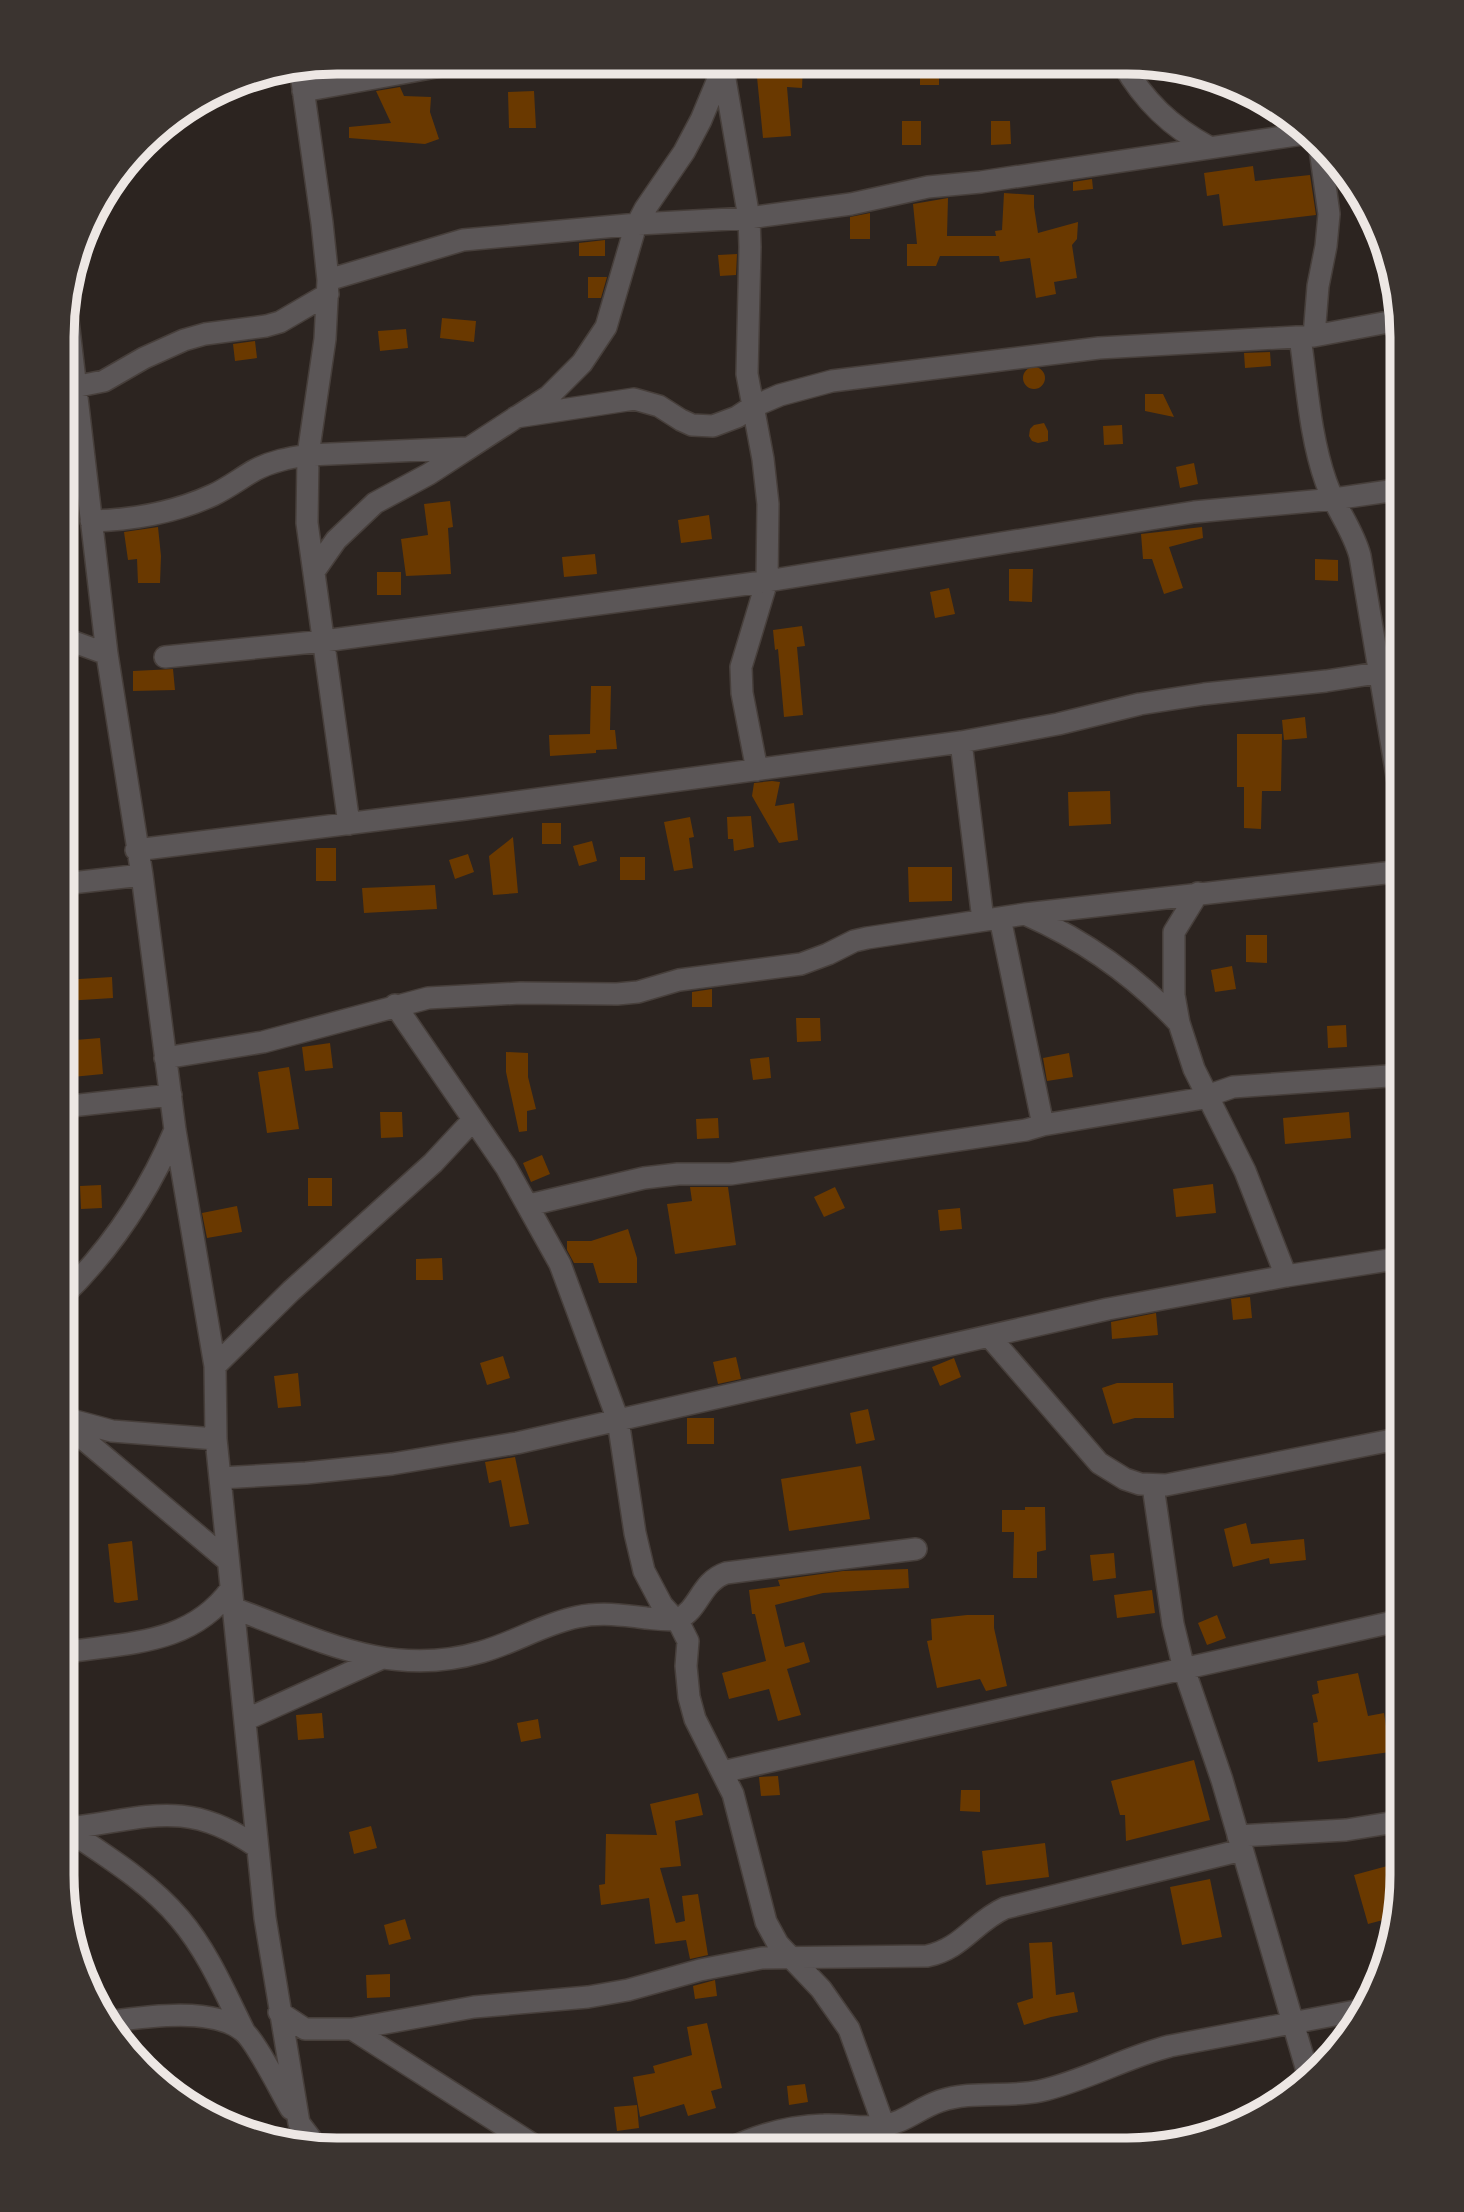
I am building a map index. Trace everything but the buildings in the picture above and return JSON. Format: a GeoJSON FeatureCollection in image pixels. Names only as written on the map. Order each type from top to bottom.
{"type":"FeatureCollection","features":[{"type":"Feature","properties":{"kind":"street"},"geometry":{"type":"LineString","coordinates":[[303,91],[397,74]]}},
{"type":"Feature","properties":{"kind":"street"},"geometry":{"type":"LineString","coordinates":[[315,570],[336,540],[375,503],[429,474],[549,396],[595,345],[606,327],[631,239],[695,131],[718,74]]}},
{"type":"Feature","properties":{"kind":"street"},"geometry":{"type":"LineString","coordinates":[[724,74],[749,218],[746,358],[768,504],[767,581],[741,667],[742,693],[757,769]]}},
{"type":"Feature","properties":{"kind":"street"},"geometry":{"type":"LineString","coordinates":[[1129,74],[1138,89],[1161,114],[1209,147]]}},
{"type":"Feature","properties":{"kind":"street"},"geometry":{"type":"LineString","coordinates":[[301,76],[322,223],[328,287],[325,339],[308,455],[307,523],[349,824]]}},
{"type":"Feature","properties":{"kind":"street"},"geometry":{"type":"LineString","coordinates":[[74,388],[104,381],[144,358],[184,340],[280,322],[328,287],[438,246],[463,240],[638,224],[749,218],[851,204],[954,183],[981,182],[1296,135]]}},
{"type":"Feature","properties":{"kind":"street"},"geometry":{"type":"LineString","coordinates":[[1321,159],[1329,214],[1326,246],[1307,337],[1318,458],[1334,499],[1350,527],[1360,556],[1390,738]]}},
{"type":"Feature","properties":{"kind":"street"},"geometry":{"type":"LineString","coordinates":[[516,417],[634,399],[660,406],[681,421],[702,427],[713,426],[806,386],[832,381],[1099,348],[1307,337],[1390,322]]}},
{"type":"Feature","properties":{"kind":"street"},"geometry":{"type":"LineString","coordinates":[[74,414],[91,521],[107,654],[142,875],[175,1130],[215,1366],[216,1439],[257,1847],[279,2012],[299,2123]]}},
{"type":"Feature","properties":{"kind":"street"},"geometry":{"type":"LineString","coordinates":[[91,521],[117,521],[169,511],[215,494],[272,463],[308,455],[468,448]]}},
{"type":"Feature","properties":{"kind":"street"},"geometry":{"type":"LineString","coordinates":[[165,657],[324,640],[767,581],[1194,512],[1390,491]]}},
{"type":"Feature","properties":{"kind":"street"},"geometry":{"type":"LineString","coordinates":[[74,642],[107,654]]}},
{"type":"Feature","properties":{"kind":"street"},"geometry":{"type":"LineString","coordinates":[[136,850],[961,742],[1192,696],[1390,672]]}},
{"type":"Feature","properties":{"kind":"street"},"geometry":{"type":"LineString","coordinates":[[961,742],[991,919],[1043,1125]]}},
{"type":"Feature","properties":{"kind":"street"},"geometry":{"type":"LineString","coordinates":[[165,1058],[263,1042],[428,998],[638,992],[679,980],[801,964],[867,938],[1025,914],[1390,872]]}},
{"type":"Feature","properties":{"kind":"street"},"geometry":{"type":"LineString","coordinates":[[74,883],[142,875]]}},
{"type":"Feature","properties":{"kind":"street"},"geometry":{"type":"LineString","coordinates":[[1198,893],[1174,932],[1174,995],[1179,1023],[1194,1069],[1245,1171],[1286,1276]]}},
{"type":"Feature","properties":{"kind":"street"},"geometry":{"type":"LineString","coordinates":[[1025,914],[1062,931],[1105,956],[1156,999],[1179,1023]]}},
{"type":"Feature","properties":{"kind":"street"},"geometry":{"type":"LineString","coordinates":[[394,1006],[529,1205],[555,1253],[618,1420],[638,1552],[652,1588],[673,1620],[680,1625],[688,1641],[687,1682],[695,1719],[733,1794],[766,1922],[788,1957],[821,1989],[849,2029],[886,2138]]}},
{"type":"Feature","properties":{"kind":"street"},"geometry":{"type":"LineString","coordinates":[[529,1205],[644,1178],[678,1174],[731,1174],[1026,1130],[1207,1097],[1233,1087],[1390,1076]]}},
{"type":"Feature","properties":{"kind":"street"},"geometry":{"type":"LineString","coordinates":[[74,1106],[171,1095]]}},
{"type":"Feature","properties":{"kind":"street"},"geometry":{"type":"LineString","coordinates":[[215,1366],[291,1291],[433,1163],[473,1120]]}},
{"type":"Feature","properties":{"kind":"street"},"geometry":{"type":"LineString","coordinates":[[74,1285],[122,1230],[160,1165],[175,1130]]}},
{"type":"Feature","properties":{"kind":"street"},"geometry":{"type":"LineString","coordinates":[[220,1478],[306,1473],[455,1455],[1108,1309],[1390,1260]]}},
{"type":"Feature","properties":{"kind":"street"},"geometry":{"type":"LineString","coordinates":[[989,1336],[1099,1463],[1125,1479],[1153,1486],[1180,1483],[1390,1440]]}},
{"type":"Feature","properties":{"kind":"street"},"geometry":{"type":"LineString","coordinates":[[74,1422],[113,1431],[216,1439]]}},
{"type":"Feature","properties":{"kind":"street"},"geometry":{"type":"LineString","coordinates":[[74,1429],[227,1560]]}},
{"type":"Feature","properties":{"kind":"street"},"geometry":{"type":"LineString","coordinates":[[1153,1486],[1173,1624],[1184,1669],[1240,1843],[1306,2068]]}},
{"type":"Feature","properties":{"kind":"street"},"geometry":{"type":"LineString","coordinates":[[232,1599],[362,1655],[415,1662],[457,1658],[495,1647],[553,1623],[600,1613],[673,1620],[688,1612],[709,1581],[726,1573],[916,1549]]}},
{"type":"Feature","properties":{"kind":"street"},"geometry":{"type":"LineString","coordinates":[[74,1651],[167,1636],[184,1630],[232,1599]]}},
{"type":"Feature","properties":{"kind":"street"},"geometry":{"type":"LineString","coordinates":[[722,1772],[1390,1623]]}},
{"type":"Feature","properties":{"kind":"street"},"geometry":{"type":"LineString","coordinates":[[245,1720],[380,1659]]}},
{"type":"Feature","properties":{"kind":"street"},"geometry":{"type":"LineString","coordinates":[[74,1827],[172,1814],[217,1823],[238,1833],[257,1847]]}},
{"type":"Feature","properties":{"kind":"street"},"geometry":{"type":"LineString","coordinates":[[279,2012],[305,2029],[352,2029],[474,2007],[588,1997],[628,1990],[733,1963],[788,1957],[940,1954],[951,1949],[981,1922],[1005,1908],[1240,1843],[1390,1823]]}},
{"type":"Feature","properties":{"kind":"street"},"geometry":{"type":"LineString","coordinates":[[74,1836],[142,1882],[180,1919],[208,1959],[244,2031],[309,2137]]}},
{"type":"Feature","properties":{"kind":"street"},"geometry":{"type":"LineString","coordinates":[[758,2138],[804,2126],[884,2126],[948,2099],[1042,2091],[1141,2053],[1205,2038],[1352,2011]]}},
{"type":"Feature","properties":{"kind":"street"},"geometry":{"type":"LineString","coordinates":[[118,2020],[182,2016],[220,2019],[244,2031]]}},
{"type":"Feature","properties":{"kind":"street"},"geometry":{"type":"LineString","coordinates":[[352,2029],[523,2138]]}}]}
